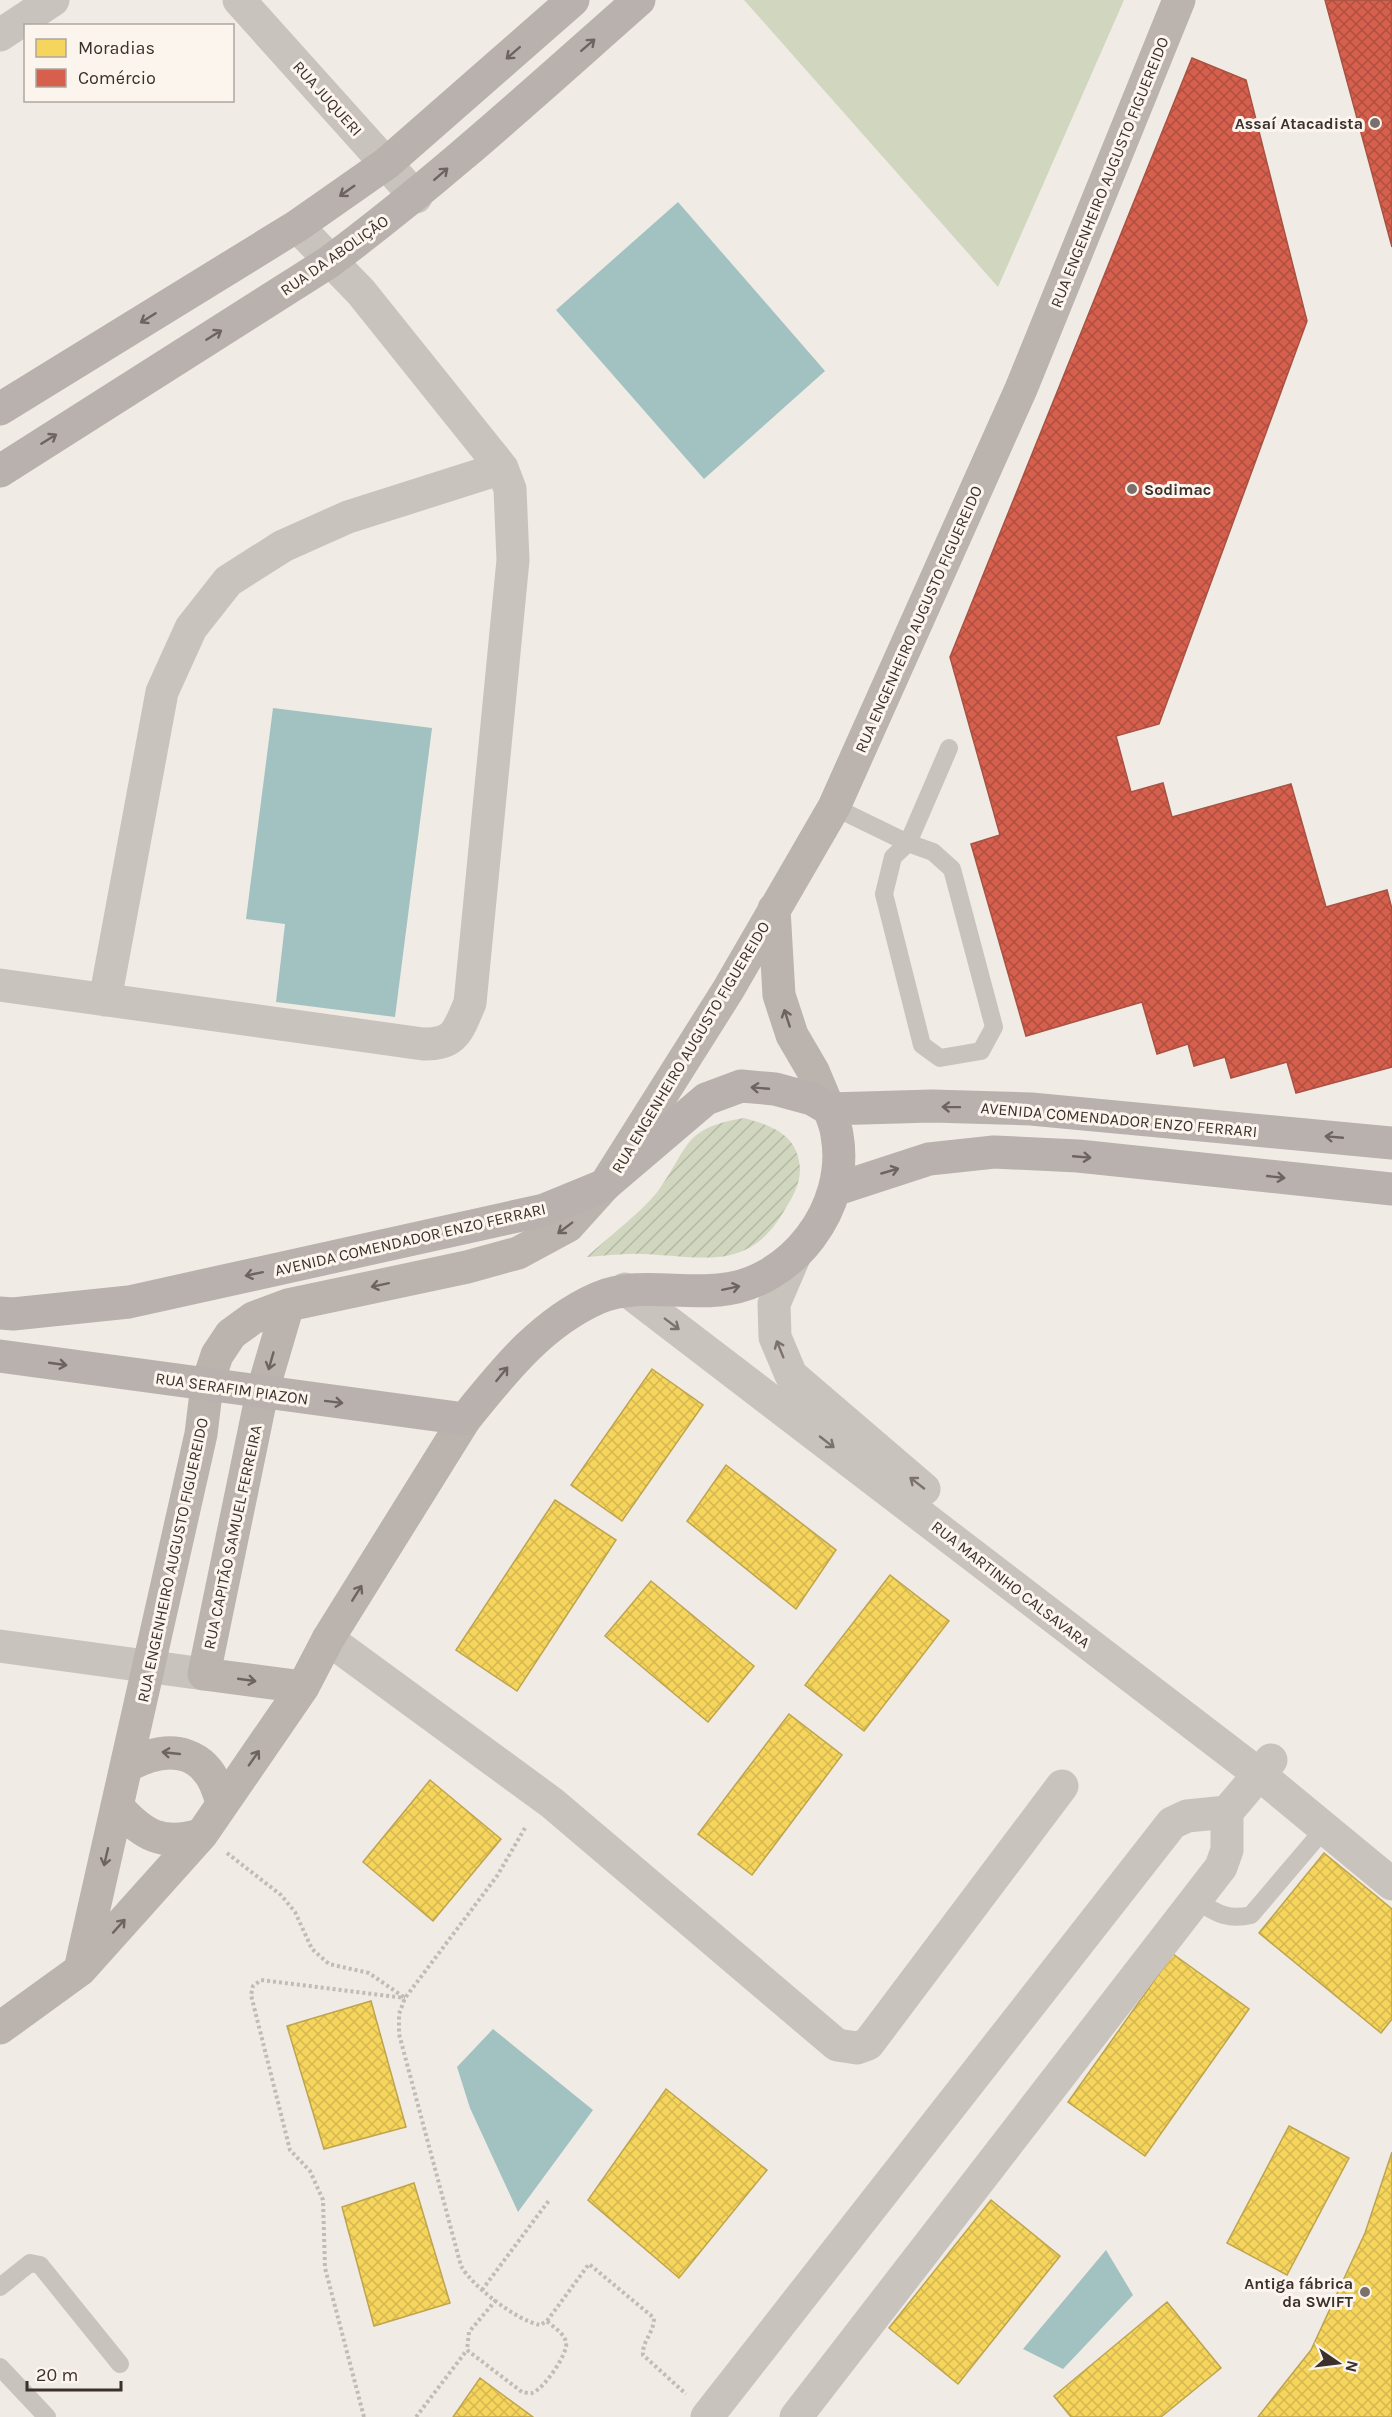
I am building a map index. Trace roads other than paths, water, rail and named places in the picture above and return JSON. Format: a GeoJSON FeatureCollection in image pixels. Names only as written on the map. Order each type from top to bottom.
{"type":"FeatureCollection","features":[{"type":"Feature","properties":{"kind":"main road"},"geometry":{"type":"LineString","coordinates":[[0,409],[297,226],[387,163],[573,0]]}},
{"type":"Feature","properties":{"kind":"main road","name":"RUA DA ABOLIÇÃO"},"geometry":{"type":"LineString","coordinates":[[0,471],[329,262],[416,196],[639,0]]}},
{"type":"Feature","properties":{"kind":"main road","name":"RUA ENGENHEIRO AUGUSTO FIGUEREIDO"},"geometry":{"type":"LineString","coordinates":[[80,1970],[201,1434],[207,1384],[217,1355],[231,1334],[254,1318],[288,1305],[467,1267],[518,1253],[568,1226],[605,1185],[670,1086],[834,807],[1021,389],[1179,0]]}},
{"type":"Feature","properties":{"kind":"main road"},"geometry":{"type":"LineString","coordinates":[[0,2028],[80,1970],[202,1834],[303,1687],[328,1639],[465,1419],[510,1364],[556,1321],[597,1298],[625,1289],[720,1290],[757,1282],[795,1255],[824,1219],[834,1190],[838,1162],[837,1135],[813,1071],[792,1035],[779,995],[774,909]]}},
{"type":"Feature","properties":{"kind":"main road","name":"AVENIDA COMENDADOR ENZO FERRARI"},"geometry":{"type":"LineString","coordinates":[[0,1313],[13,1314],[129,1302],[544,1210],[605,1185],[706,1099],[741,1086],[775,1089],[812,1099],[829,1109],[932,1106],[1031,1109],[1392,1143]]}},
{"type":"Feature","properties":{"kind":"main road"},"geometry":{"type":"LineString","coordinates":[[834,1190],[929,1160],[994,1152],[1078,1156],[1392,1189]]}},
{"type":"Feature","properties":{"kind":"main road","name":"RUA CAPITÃO SAMUEL FERREIRA"},"geometry":{"type":"LineString","coordinates":[[288,1305],[262,1393],[204,1674],[303,1687]]}},
{"type":"Feature","properties":{"kind":"main road","name":"RUA SERAFIM PIAZON"},"geometry":{"type":"LineString","coordinates":[[0,1356],[465,1419]]}},
{"type":"Feature","properties":{"kind":"main road"},"geometry":{"type":"LineString","coordinates":[[127,1766],[145,1756],[161,1752],[179,1753],[208,1770],[219,1789],[222,1805]]}},
{"type":"Feature","properties":{"kind":"main road"},"geometry":{"type":"LineString","coordinates":[[117,1806],[132,1823],[148,1834],[168,1840],[184,1840],[202,1834]]}},
{"type":"Feature","properties":{"kind":"street"},"geometry":{"type":"LineString","coordinates":[[0,35],[52,0]]}},
{"type":"Feature","properties":{"kind":"street","name":"RUA JUQUERI"},"geometry":{"type":"LineString","coordinates":[[239,0],[416,196]]}},
{"type":"Feature","properties":{"kind":"street"},"geometry":{"type":"LineString","coordinates":[[0,985],[423,1044],[440,1044],[456,1035],[470,1003],[513,560],[510,489],[502,468],[360,292],[297,226]]}},
{"type":"Feature","properties":{"kind":"street"},"geometry":{"type":"LineString","coordinates":[[105,1000],[162,692],[191,628],[228,581],[283,546],[348,517],[502,468]]}},
{"type":"Feature","properties":{"kind":"street","name":"RUA MARTINHO CALSAVARA"},"geometry":{"type":"LineString","coordinates":[[795,1255],[774,1304],[775,1337],[790,1375],[886,1458],[1266,1767],[1324,1828],[1392,1884]]}},
{"type":"Feature","properties":{"kind":"street","name":"RUA MARTINHO CALSAVARA"},"geometry":{"type":"LineString","coordinates":[[625,1289],[1266,1767],[1392,1858]]}},
{"type":"Feature","properties":{"kind":"street"},"geometry":{"type":"LineString","coordinates":[[328,1639],[552,1803],[837,2045],[849,2048],[868,2044],[1062,1786]]}},
{"type":"Feature","properties":{"kind":"street"},"geometry":{"type":"LineString","coordinates":[[0,1646],[204,1674]]}},
{"type":"Feature","properties":{"kind":"street"},"geometry":{"type":"LineString","coordinates":[[796,2417],[1221,1867],[1227,1850],[1227,1812],[1266,1767]]}},
{"type":"Feature","properties":{"kind":"street"},"geometry":{"type":"LineString","coordinates":[[709,2415],[1173,1823],[1187,1816],[1227,1812]]}},
{"type":"Feature","properties":{"kind":"lane"},"geometry":{"type":"LineString","coordinates":[[834,807],[908,843],[933,852],[952,869],[994,1027],[981,1052],[940,1058],[922,1045],[884,894],[892,857],[908,843],[950,748]]}},
{"type":"Feature","properties":{"kind":"lane"},"geometry":{"type":"LineString","coordinates":[[1309,1181],[1392,1198]]}},
{"type":"Feature","properties":{"kind":"lane"},"geometry":{"type":"LineString","coordinates":[[1194,1900],[1220,1916],[1235,1919],[1251,1915],[1324,1828]]}},
{"type":"Feature","properties":{"kind":"lane"},"geometry":{"type":"LineString","coordinates":[[0,2287],[30,2263],[40,2265],[120,2364]]}},
{"type":"Feature","properties":{"kind":"lane"},"geometry":{"type":"LineString","coordinates":[[0,2367],[46,2417]]}},
{"type":"Feature","properties":{"kind":"water"},"geometry":{"type":"Polygon","coordinates":[[[678,202],[825,371],[704,479],[556,310],[678,202]]]}},
{"type":"Feature","properties":{"kind":"water"},"geometry":{"type":"Polygon","coordinates":[[[273,708],[432,728],[395,1017],[276,1002],[285,924],[246,919],[273,708]]]}},
{"type":"Feature","properties":{"kind":"water"},"geometry":{"type":"Polygon","coordinates":[[[493,2029],[593,2110],[518,2212],[470,2108],[457,2067],[493,2029]]]}},
{"type":"Feature","properties":{"kind":"water"},"geometry":{"type":"Polygon","coordinates":[[[1106,2250],[1133,2295],[1063,2369],[1023,2349],[1106,2250]]]}},
{"type":"Feature","properties":{"kind":"place","name":"Assaí Atacadista"},"geometry":{"type":"Point","coordinates":[1375,123]}},
{"type":"Feature","properties":{"kind":"place","name":"Sodimac"},"geometry":{"type":"Point","coordinates":[1132,489]}},
{"type":"Feature","properties":{"kind":"place","name":"Antiga fábrica da SWIFT"},"geometry":{"type":"Point","coordinates":[1365,2292]}}]}
